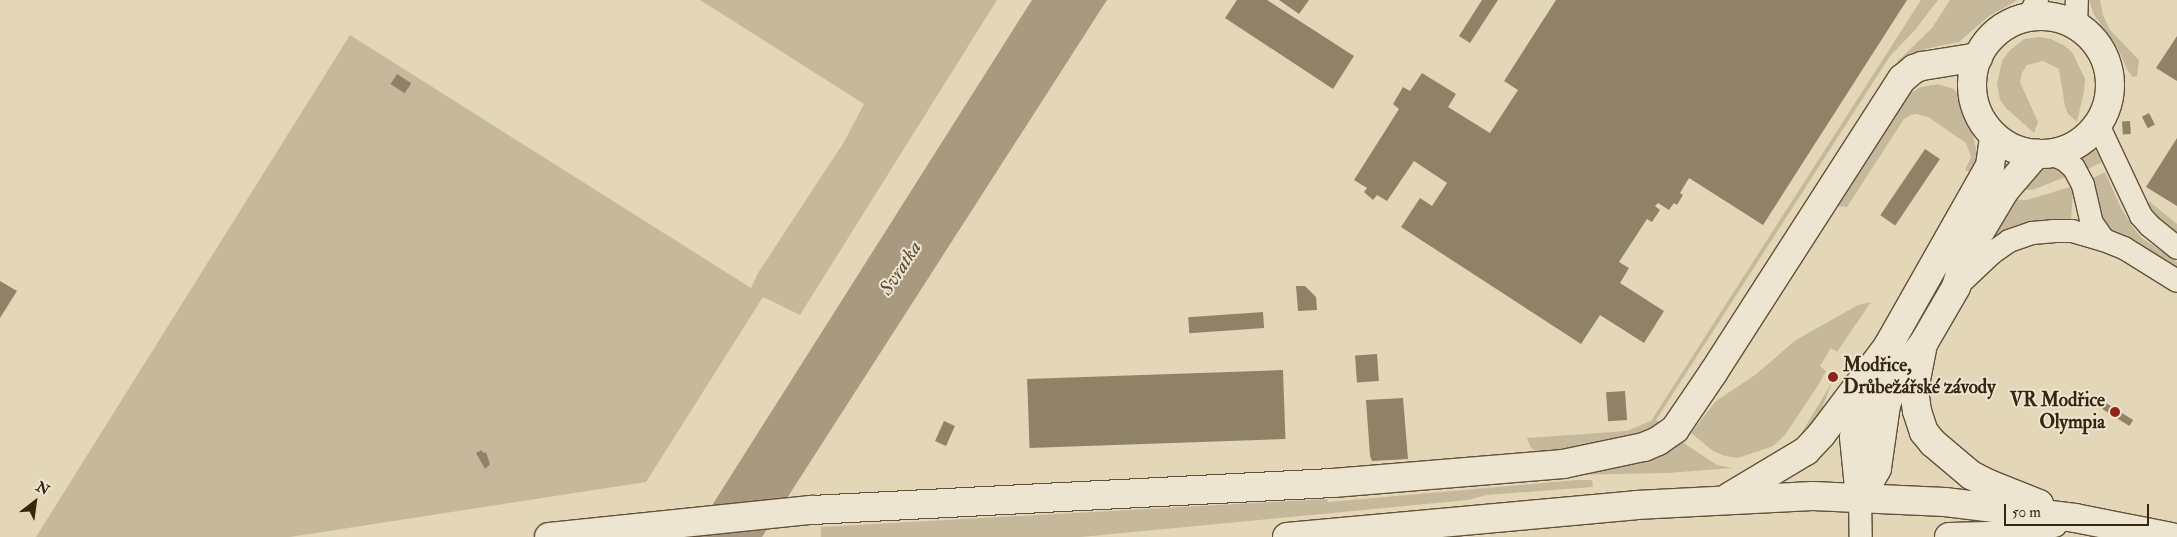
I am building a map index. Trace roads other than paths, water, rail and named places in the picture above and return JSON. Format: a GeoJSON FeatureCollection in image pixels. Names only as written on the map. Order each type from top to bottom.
{"type":"FeatureCollection","features":[{"type":"Feature","properties":{"kind":"street"},"geometry":{"type":"LineString","coordinates":[[1860,498],[1877,468],[1889,390],[1902,366],[1923,344],[1956,287],[1966,255],[2005,190],[2044,154],[2073,148],[2098,127],[2108,95],[2106,65],[2096,45],[2086,32],[2077,12],[2055,16],[2033,8],[2000,29],[1990,38],[1978,57],[1972,78],[1973,99],[1981,120],[1994,136],[2015,150],[2044,154],[2065,160],[2074,168],[2083,185],[2090,218],[2104,240]]}},
{"type":"Feature","properties":{"kind":"street"},"geometry":{"type":"LineString","coordinates":[[549,537],[812,510],[1333,483],[1563,464],[1644,447],[1658,441],[1675,428],[1713,373],[1902,79],[1914,69],[1922,66],[1978,57]]}},
{"type":"Feature","properties":{"kind":"street"},"geometry":{"type":"LineString","coordinates":[[2098,127],[2141,216],[2177,248]]}},
{"type":"Feature","properties":{"kind":"street"},"geometry":{"type":"LineString","coordinates":[[1861,537],[1860,498],[1854,449],[1855,425],[1862,403],[1888,346],[1990,166],[1994,136]]}},
{"type":"Feature","properties":{"kind":"street"},"geometry":{"type":"LineString","coordinates":[[1956,287],[1992,253],[2009,241],[2032,233],[2072,231],[2124,248],[2177,282]]}},
{"type":"Feature","properties":{"kind":"street"},"geometry":{"type":"LineString","coordinates":[[1923,344],[1915,380],[1915,400],[1920,422],[1933,443],[1971,475],[1988,484],[2075,518]]}},
{"type":"Feature","properties":{"kind":"street"},"geometry":{"type":"LineString","coordinates":[[1723,500],[1776,471],[1806,451],[1821,435],[1888,346]]}},
{"type":"Feature","properties":{"kind":"street"},"geometry":{"type":"LineString","coordinates":[[1286,537],[1636,505],[1813,496],[1945,502],[2075,518],[2171,537]]}},
{"type":"Feature","properties":{"kind":"street"},"geometry":{"type":"LineString","coordinates":[[1949,537],[1990,536],[2075,518]]}},
{"type":"Feature","properties":{"kind":"water","name":"Svratka"},"geometry":{"type":"Polygon","coordinates":[[[1032,0],[1107,0],[762,537],[692,537],[1032,0]]]}},
{"type":"Feature","properties":{"kind":"place","name":"Modřice, Drůbežářské závody"},"geometry":{"type":"Point","coordinates":[1833,377]}},
{"type":"Feature","properties":{"kind":"place","name":"VR Modřice Olympia"},"geometry":{"type":"Point","coordinates":[2115,412]}}]}
